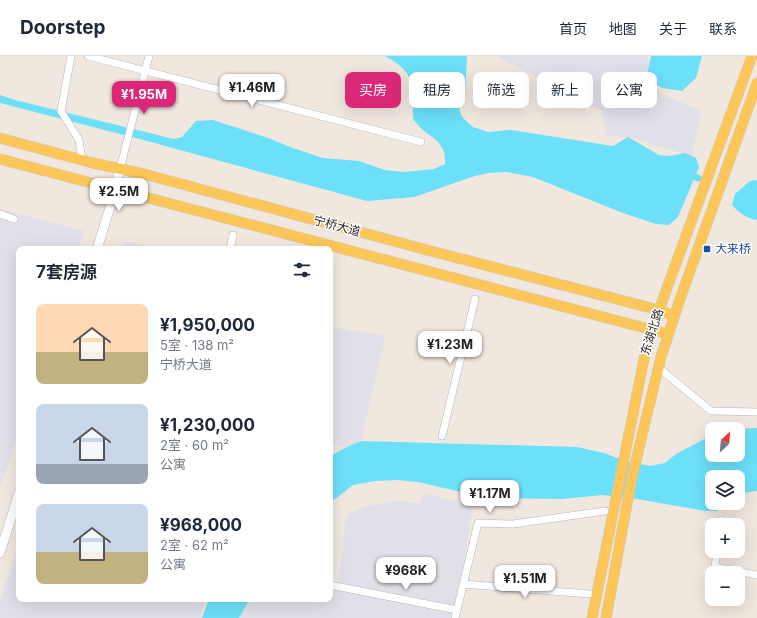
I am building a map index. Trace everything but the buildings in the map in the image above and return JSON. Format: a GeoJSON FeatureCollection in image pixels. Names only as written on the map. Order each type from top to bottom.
{"type":"FeatureCollection","features":[{"type":"Feature","properties":{"kind":"main road","name":"东湖北路"},"geometry":{"type":"LineString","coordinates":[[592,618],[609,511],[625,450],[645,354],[659,310],[752,56]]}},
{"type":"Feature","properties":{"kind":"main road","name":"东湖北路"},"geometry":{"type":"LineString","coordinates":[[606,618],[632,477],[668,334],[757,83]]}},
{"type":"Feature","properties":{"kind":"main road","name":"宁桥大道"},"geometry":{"type":"LineString","coordinates":[[0,138],[659,310],[674,316]]}},
{"type":"Feature","properties":{"kind":"main road","name":"宁桥大道"},"geometry":{"type":"LineString","coordinates":[[0,159],[332,246]]}},
{"type":"Feature","properties":{"kind":"main road","name":"宁桥大道"},"geometry":{"type":"LineString","coordinates":[[333,246],[668,334]]}},
{"type":"Feature","properties":{"kind":"street"},"geometry":{"type":"LineString","coordinates":[[72,56],[61,111],[78,140],[82,160]]}},
{"type":"Feature","properties":{"kind":"street"},"geometry":{"type":"LineString","coordinates":[[88,56],[421,142]]}},
{"type":"Feature","properties":{"kind":"street"},"geometry":{"type":"LineString","coordinates":[[98,246],[115,189],[150,56]]}},
{"type":"Feature","properties":{"kind":"street"},"geometry":{"type":"LineString","coordinates":[[0,214],[14,219]]}},
{"type":"Feature","properties":{"kind":"street"},"geometry":{"type":"LineString","coordinates":[[231,246],[233,235]]}},
{"type":"Feature","properties":{"kind":"street"},"geometry":{"type":"LineString","coordinates":[[442,436],[475,299]]}},
{"type":"Feature","properties":{"kind":"street"},"geometry":{"type":"LineString","coordinates":[[659,368],[711,411],[757,412]]}},
{"type":"Feature","properties":{"kind":"street"},"geometry":{"type":"LineString","coordinates":[[0,552],[16,502]]}},
{"type":"Feature","properties":{"kind":"street"},"geometry":{"type":"LineString","coordinates":[[455,618],[478,523],[513,524],[609,511]]}},
{"type":"Feature","properties":{"kind":"street"},"geometry":{"type":"LineString","coordinates":[[717,558],[716,567],[757,575]]}},
{"type":"Feature","properties":{"kind":"street"},"geometry":{"type":"LineString","coordinates":[[463,584],[589,594]]}},
{"type":"Feature","properties":{"kind":"street"},"geometry":{"type":"LineString","coordinates":[[333,586],[457,610]]}},
{"type":"Feature","properties":{"kind":"shaded area"},"geometry":{"type":"Polygon","coordinates":[[[496,56],[647,56],[649,72],[601,72],[601,108],[657,108],[657,88],[663,95],[701,110],[692,156],[628,137],[607,136],[601,110],[593,106],[593,72],[537,72],[537,77],[496,56]]]}},
{"type":"Feature","properties":{"kind":"shaded area"},"geometry":{"type":"Polygon","coordinates":[[[0,209],[84,231],[80,246],[16,246],[16,440],[0,488],[0,209]]]}},
{"type":"Feature","properties":{"kind":"shaded area"},"geometry":{"type":"Polygon","coordinates":[[[124,241],[145,246],[123,246],[124,241]]]}},
{"type":"Feature","properties":{"kind":"shaded area"},"geometry":{"type":"Polygon","coordinates":[[[333,327],[385,336],[361,441],[345,448],[333,442],[333,327]]]}},
{"type":"Feature","properties":{"kind":"shaded area"},"geometry":{"type":"Polygon","coordinates":[[[424,493],[473,506],[455,618],[239,618],[249,602],[333,602],[333,586],[438,606],[338,583],[347,514],[366,506],[395,501],[420,503],[424,493]]]}},
{"type":"Feature","properties":{"kind":"shaded area"},"geometry":{"type":"Polygon","coordinates":[[[16,554],[16,602],[205,602],[200,618],[0,618],[0,601],[16,554]]]}},
{"type":"Feature","properties":{"kind":"water"},"geometry":{"type":"Polygon","coordinates":[[[385,56],[467,56],[465,95],[465,72],[409,72],[409,77],[396,63],[385,56]]]}},
{"type":"Feature","properties":{"kind":"water"},"geometry":{"type":"Polygon","coordinates":[[[651,56],[702,56],[696,78],[682,91],[662,88],[657,85],[657,72],[648,72],[651,56]]]}},
{"type":"Feature","properties":{"kind":"water"},"geometry":{"type":"Polygon","coordinates":[[[0,95],[174,139],[182,137],[196,121],[213,120],[323,158],[359,161],[385,170],[404,172],[434,169],[445,164],[444,153],[440,144],[423,130],[413,119],[413,108],[459,108],[462,117],[473,127],[488,132],[511,130],[613,146],[628,137],[659,155],[670,156],[685,153],[696,158],[699,167],[678,217],[669,225],[656,224],[623,213],[533,177],[506,172],[488,173],[475,176],[414,197],[367,201],[147,141],[0,103],[0,95]]]}},
{"type":"Feature","properties":{"kind":"water"},"geometry":{"type":"Polygon","coordinates":[[[757,180],[757,220],[743,215],[732,205],[735,194],[750,181],[757,180]]]}},
{"type":"Feature","properties":{"kind":"water"},"geometry":{"type":"Polygon","coordinates":[[[757,428],[757,491],[745,493],[745,470],[705,470],[705,510],[719,510],[717,511],[706,511],[631,498],[602,495],[563,499],[487,498],[418,482],[398,480],[375,481],[353,485],[333,501],[333,454],[361,441],[577,447],[604,453],[625,461],[650,466],[665,463],[676,454],[705,439],[705,462],[745,462],[745,429],[757,428]]]}},
{"type":"Feature","properties":{"kind":"water"},"geometry":{"type":"Polygon","coordinates":[[[208,602],[248,602],[239,618],[202,618],[208,602]]]}},
{"type":"Feature","properties":{"kind":"place","name":"大来桥"},"geometry":{"type":"Point","coordinates":[707,249]}}]}
